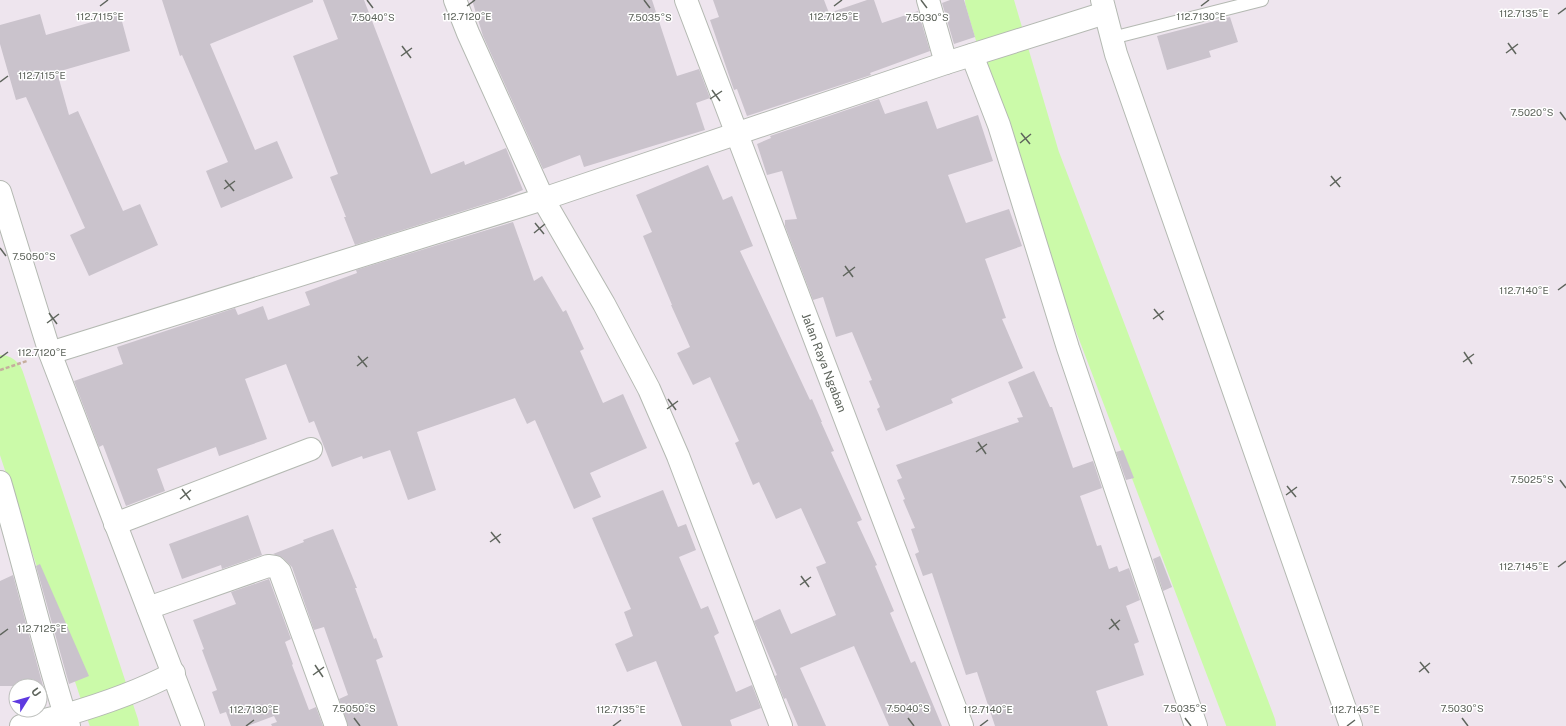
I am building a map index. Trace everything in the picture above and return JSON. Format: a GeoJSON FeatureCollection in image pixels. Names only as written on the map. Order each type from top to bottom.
{"type":"FeatureCollection","features":[{"type":"Feature","properties":{"kind":"street"},"geometry":{"type":"LineString","coordinates":[[455,0],[468,33],[543,199],[604,304],[650,389],[678,456],[781,726]]}},
{"type":"Feature","properties":{"kind":"street","name":"Jalan Raya Ngaban"},"geometry":{"type":"LineString","coordinates":[[686,0],[962,726]]}},
{"type":"Feature","properties":{"kind":"street"},"geometry":{"type":"LineString","coordinates":[[928,0],[946,62]]}},
{"type":"Feature","properties":{"kind":"street"},"geometry":{"type":"LineString","coordinates":[[50,353],[543,199],[946,62],[1072,24],[1103,6],[1112,38],[1351,726]]}},
{"type":"Feature","properties":{"kind":"street"},"geometry":{"type":"LineString","coordinates":[[978,53],[1068,348],[1196,726]]}},
{"type":"Feature","properties":{"kind":"street"},"geometry":{"type":"LineString","coordinates":[[0,192],[50,353],[174,673],[193,726]]}},
{"type":"Feature","properties":{"kind":"street"},"geometry":{"type":"LineString","coordinates":[[115,524],[311,449]]}},
{"type":"Feature","properties":{"kind":"street"},"geometry":{"type":"LineString","coordinates":[[0,482],[22,556],[47,657],[67,720]]}},
{"type":"Feature","properties":{"kind":"street"},"geometry":{"type":"LineString","coordinates":[[148,608],[268,566],[275,567],[280,572],[336,726]]}},
{"type":"Feature","properties":{"kind":"street"},"geometry":{"type":"LineString","coordinates":[[21,726],[67,720],[97,706],[154,684],[174,673]]}},
{"type":"Feature","properties":{"kind":"lane"},"geometry":{"type":"LineString","coordinates":[[1112,38],[1262,0]]}},
{"type":"Feature","properties":{"kind":"path"},"geometry":{"type":"LineString","coordinates":[[0,370],[23,363]]}},
{"type":"Feature","properties":{"kind":"building"},"geometry":{"type":"Polygon","coordinates":[[[162,0],[313,0],[313,2],[210,44],[255,150],[277,141],[293,178],[221,208],[206,171],[228,162],[182,55],[180,56],[162,0]]]}},
{"type":"Feature","properties":{"kind":"building"},"geometry":{"type":"Polygon","coordinates":[[[323,0],[364,0],[431,174],[464,161],[465,165],[506,148],[523,190],[504,198],[355,245],[344,217],[346,217],[330,177],[338,174],[293,56],[338,39],[323,0]]]}},
{"type":"Feature","properties":{"kind":"building"},"geometry":{"type":"Polygon","coordinates":[[[472,0],[652,0],[677,76],[699,69],[710,98],[696,103],[705,130],[584,167],[580,155],[543,169],[483,36],[472,0]]]}},
{"type":"Feature","properties":{"kind":"building"},"geometry":{"type":"Polygon","coordinates":[[[713,0],[824,0],[829,13],[867,0],[874,0],[882,23],[918,11],[930,51],[870,73],[871,75],[747,116],[737,89],[734,90],[710,20],[719,17],[713,0]]]}},
{"type":"Feature","properties":{"kind":"building"},"geometry":{"type":"Polygon","coordinates":[[[950,0],[964,0],[975,37],[954,44],[942,3],[950,0]]]}},
{"type":"Feature","properties":{"kind":"building"},"geometry":{"type":"Polygon","coordinates":[[[40,14],[46,35],[120,14],[130,51],[57,72],[69,115],[78,111],[123,211],[140,204],[158,245],[89,276],[70,235],[85,228],[26,97],[16,100],[0,44],[0,25],[40,14]]]}},
{"type":"Feature","properties":{"kind":"building"},"geometry":{"type":"Polygon","coordinates":[[[1230,17],[1238,42],[1209,51],[1211,57],[1167,70],[1157,36],[1230,17]]]}},
{"type":"Feature","properties":{"kind":"building"},"geometry":{"type":"Polygon","coordinates":[[[879,99],[885,114],[927,101],[937,129],[978,115],[993,161],[948,175],[966,223],[1009,209],[1022,246],[985,259],[1006,318],[1002,319],[1023,368],[951,399],[953,403],[886,431],[877,409],[880,407],[869,381],[872,380],[852,332],[836,337],[823,297],[813,300],[785,226],[785,220],[797,219],[782,171],[767,175],[757,144],[771,138],[770,136],[879,99]]]}},
{"type":"Feature","properties":{"kind":"building"},"geometry":{"type":"Polygon","coordinates":[[[708,165],[723,200],[732,196],[753,246],[740,251],[810,400],[812,399],[822,422],[834,451],[831,452],[862,520],[857,522],[877,565],[875,566],[894,611],[890,613],[911,663],[915,661],[942,726],[889,726],[854,646],[800,668],[826,726],[798,726],[786,698],[784,699],[775,676],[777,675],[754,621],[780,609],[791,634],[836,615],[816,567],[826,563],[801,508],[776,519],[759,482],[753,485],[735,443],[739,441],[710,377],[693,385],[677,353],[690,347],[643,236],[652,232],[636,195],[708,165]]]}},
{"type":"Feature","properties":{"kind":"building"},"geometry":{"type":"Polygon","coordinates":[[[513,222],[534,281],[542,276],[563,312],[566,310],[584,349],[580,351],[603,403],[623,394],[647,448],[590,473],[601,497],[574,509],[535,420],[527,424],[515,398],[417,432],[436,490],[408,500],[390,450],[363,459],[362,456],[332,467],[314,421],[309,423],[286,364],[245,379],[267,439],[219,456],[216,447],[157,469],[165,491],[126,506],[103,445],[99,447],[74,381],[123,364],[117,347],[235,308],[238,315],[263,306],[268,320],[310,305],[305,292],[357,273],[356,270],[513,222]]]}},
{"type":"Feature","properties":{"kind":"building"},"geometry":{"type":"Polygon","coordinates":[[[1034,371],[1050,407],[1052,407],[1073,468],[1093,461],[1102,488],[1080,496],[1097,546],[1101,545],[1109,569],[1117,566],[1119,572],[1129,568],[1140,600],[1126,606],[1139,642],[1134,644],[1144,675],[1096,691],[1108,726],[995,726],[977,672],[966,675],[932,573],[923,576],[915,554],[919,552],[911,529],[915,528],[903,500],[905,499],[897,480],[902,478],[896,465],[1019,422],[1017,418],[1023,417],[1008,382],[1034,371]]]}},
{"type":"Feature","properties":{"kind":"building"},"geometry":{"type":"Polygon","coordinates":[[[1123,450],[1134,478],[1126,480],[1116,452],[1123,450]]]}},
{"type":"Feature","properties":{"kind":"building"},"geometry":{"type":"Polygon","coordinates":[[[663,490],[678,527],[686,524],[696,550],[679,557],[701,609],[708,606],[719,633],[714,636],[736,692],[752,685],[761,708],[730,720],[732,726],[682,726],[656,661],[627,672],[615,644],[633,636],[624,612],[631,609],[592,518],[663,490]]]}},
{"type":"Feature","properties":{"kind":"building"},"geometry":{"type":"Polygon","coordinates":[[[248,515],[262,555],[222,569],[221,565],[182,579],[169,544],[248,515]]]}},
{"type":"Feature","properties":{"kind":"building"},"geometry":{"type":"Polygon","coordinates":[[[333,529],[357,588],[355,588],[374,639],[376,638],[383,657],[376,660],[398,726],[348,726],[339,699],[348,695],[324,627],[314,630],[292,567],[283,558],[273,554],[304,542],[303,540],[333,529]]]}},
{"type":"Feature","properties":{"kind":"building"},"geometry":{"type":"Polygon","coordinates":[[[1160,556],[1172,587],[1163,591],[1153,559],[1160,556]]]}},
{"type":"Feature","properties":{"kind":"building"},"geometry":{"type":"Polygon","coordinates":[[[40,564],[89,676],[69,684],[36,566],[40,564]]]}},
{"type":"Feature","properties":{"kind":"building"},"geometry":{"type":"Polygon","coordinates":[[[13,575],[41,678],[8,678],[8,686],[0,686],[0,581],[13,575]]]}},
{"type":"Feature","properties":{"kind":"building"},"geometry":{"type":"Polygon","coordinates":[[[269,579],[291,639],[285,642],[293,664],[292,665],[309,710],[316,707],[323,726],[272,726],[271,724],[277,722],[274,716],[247,726],[231,726],[226,712],[220,714],[212,692],[217,690],[202,650],[204,649],[193,620],[236,604],[231,592],[269,579]]]}},
{"type":"Feature","properties":{"kind":"waterway"},"geometry":{"type":"LineString","coordinates":[[989,0],[1036,159],[1252,726]]}},
{"type":"Feature","properties":{"kind":"waterway"},"geometry":{"type":"LineString","coordinates":[[0,379],[115,726]]}}]}
